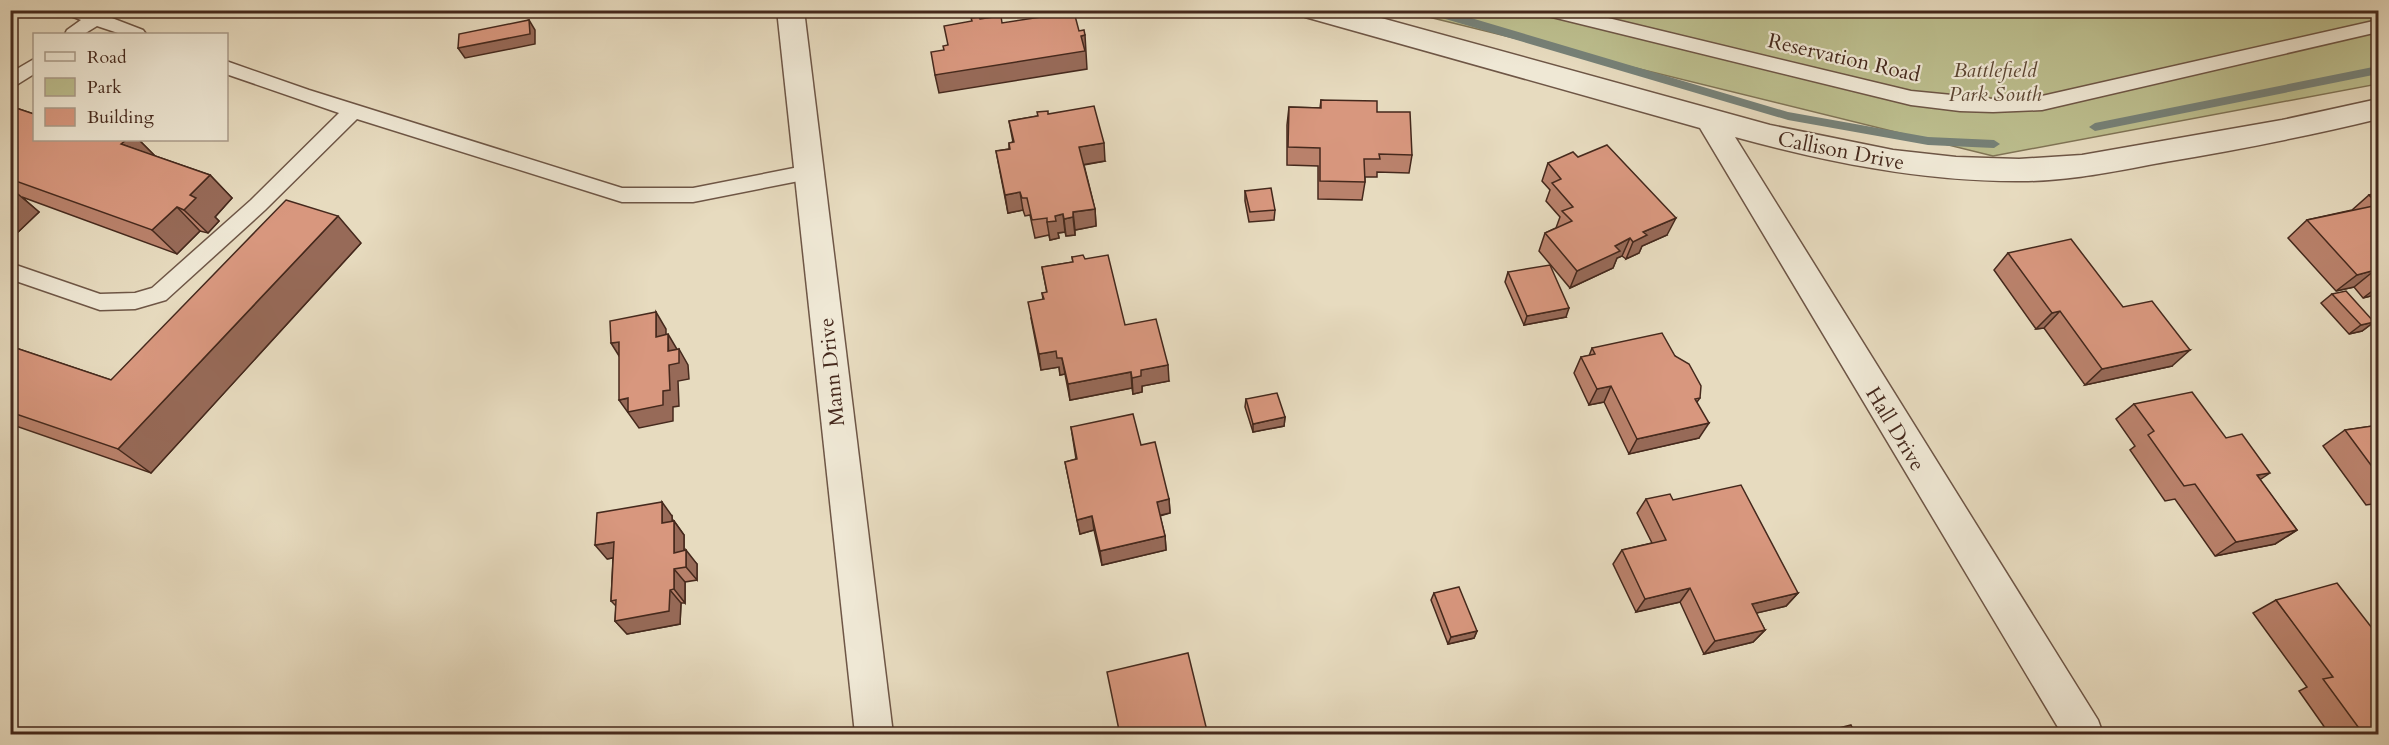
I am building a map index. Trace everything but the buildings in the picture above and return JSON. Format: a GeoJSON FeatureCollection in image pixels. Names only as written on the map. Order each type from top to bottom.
{"type":"FeatureCollection","features":[{"type":"Feature","properties":{"kind":"street","name":"Mann Drive"},"geometry":{"type":"LineString","coordinates":[[790,10],[874,735]]}},
{"type":"Feature","properties":{"kind":"street","name":"Callison Drive"},"geometry":{"type":"LineString","coordinates":[[1315,10],[1545,72],[1711,121],[1788,141],[1901,164],[1990,170],[2054,170],[2149,156],[2379,110]]}},
{"type":"Feature","properties":{"kind":"street","name":"Hall Drive"},"geometry":{"type":"LineString","coordinates":[[1711,121],[1917,464],[2084,735]]}},
{"type":"Feature","properties":{"kind":"lane"},"geometry":{"type":"LineString","coordinates":[[72,10],[135,33]]}},
{"type":"Feature","properties":{"kind":"lane","name":"Reservation Road"},"geometry":{"type":"LineString","coordinates":[[1548,10],[1911,98],[1942,104],[2010,107],[2042,103],[2379,26]]}},
{"type":"Feature","properties":{"kind":"lane"},"geometry":{"type":"LineString","coordinates":[[74,33],[94,19]]}},
{"type":"Feature","properties":{"kind":"lane"},"geometry":{"type":"LineString","coordinates":[[10,83],[33,66]]}},
{"type":"Feature","properties":{"kind":"lane"},"geometry":{"type":"LineString","coordinates":[[228,68],[303,95],[622,195],[693,195],[809,172]]}},
{"type":"Feature","properties":{"kind":"lane"},"geometry":{"type":"LineString","coordinates":[[10,271],[100,302],[135,302],[159,294],[258,205],[354,110]]}},
{"type":"Feature","properties":{"kind":"green space","name":"Battlefield Park South"},"geometry":{"type":"Polygon","coordinates":[[[1404,11],[2378,11],[2378,84],[1993,156],[1404,11]]]}},
{"type":"Feature","properties":{"kind":"waterway"},"geometry":{"type":"LineString","coordinates":[[1429,10],[1788,116],[1928,141],[1994,144]]}},
{"type":"Feature","properties":{"kind":"waterway"},"geometry":{"type":"LineString","coordinates":[[2095,127],[2378,70]]}}]}
